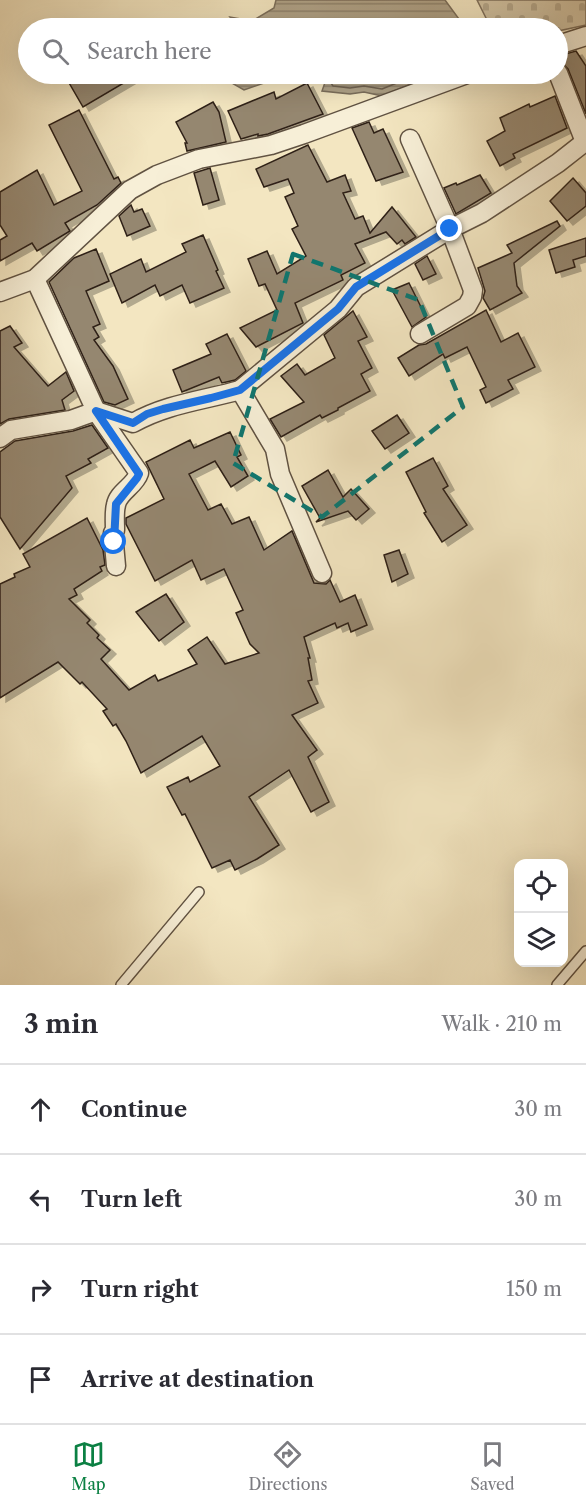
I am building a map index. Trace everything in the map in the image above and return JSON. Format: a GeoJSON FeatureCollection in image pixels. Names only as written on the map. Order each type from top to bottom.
{"type":"FeatureCollection","features":[{"type":"Feature","properties":{"kind":"street"},"geometry":{"type":"LineString","coordinates":[[568,42],[586,36]]}},
{"type":"Feature","properties":{"kind":"street"},"geometry":{"type":"LineString","coordinates":[[0,292],[35,279],[130,190],[157,175],[199,159],[272,145],[440,84]]}},
{"type":"Feature","properties":{"kind":"street"},"geometry":{"type":"LineString","coordinates":[[0,438],[11,430],[71,420],[96,411],[133,423],[147,414],[163,409],[240,390],[338,309],[356,287],[450,229],[482,213],[558,163],[585,142],[562,84]]}},
{"type":"Feature","properties":{"kind":"street"},"geometry":{"type":"LineString","coordinates":[[410,139],[450,229],[473,290],[467,306],[420,334]]}},
{"type":"Feature","properties":{"kind":"street"},"geometry":{"type":"LineString","coordinates":[[35,279],[96,411],[139,474],[116,504],[116,530],[113,533],[116,566]]}},
{"type":"Feature","properties":{"kind":"street"},"geometry":{"type":"LineString","coordinates":[[240,390],[275,449],[280,474],[322,573]]}},
{"type":"Feature","properties":{"kind":"lane"},"geometry":{"type":"LineString","coordinates":[[121,985],[199,892]]}},
{"type":"Feature","properties":{"kind":"lane"},"geometry":{"type":"LineString","coordinates":[[557,985],[586,951]]}},
{"type":"Feature","properties":{"kind":"highlighted area"},"geometry":{"type":"Polygon","coordinates":[[[293,254],[419,300],[463,407],[322,517],[233,463],[293,254]]]}},
{"type":"Feature","properties":{"kind":"green space"},"geometry":{"type":"Polygon","coordinates":[[[477,0],[586,0],[586,25],[568,29],[568,18],[486,18],[477,0]]]}},
{"type":"Feature","properties":{"kind":"water"},"geometry":{"type":"Polygon","coordinates":[[[276,0],[445,0],[458,18],[257,18],[274,8],[276,0]]]}},
{"type":"Feature","properties":{"kind":"water"},"geometry":{"type":"Polygon","coordinates":[[[234,84],[261,84],[244,90],[234,84]]]}},
{"type":"Feature","properties":{"kind":"water"},"geometry":{"type":"Polygon","coordinates":[[[324,84],[411,84],[382,96],[364,92],[350,94],[322,91],[324,84]]]}},
{"type":"Feature","properties":{"kind":"building"},"geometry":{"type":"Polygon","coordinates":[[[576,51],[586,66],[586,114],[568,69],[568,53],[576,51]]]}},
{"type":"Feature","properties":{"kind":"building"},"geometry":{"type":"Polygon","coordinates":[[[70,84],[122,84],[83,107],[70,84]]]}},
{"type":"Feature","properties":{"kind":"building"},"geometry":{"type":"Polygon","coordinates":[[[308,84],[323,114],[268,134],[258,136],[258,134],[241,139],[228,111],[274,92],[276,99],[308,84]]]}},
{"type":"Feature","properties":{"kind":"building"},"geometry":{"type":"Polygon","coordinates":[[[555,96],[567,128],[513,154],[515,158],[500,166],[487,141],[505,131],[500,118],[529,104],[530,107],[555,96]]]}},
{"type":"Feature","properties":{"kind":"building"},"geometry":{"type":"Polygon","coordinates":[[[213,102],[219,112],[226,142],[187,151],[185,143],[187,143],[176,122],[213,102]]]}},
{"type":"Feature","properties":{"kind":"building"},"geometry":{"type":"Polygon","coordinates":[[[79,110],[114,179],[118,177],[121,183],[97,205],[65,223],[70,231],[37,251],[32,243],[0,261],[0,240],[7,236],[0,225],[0,192],[37,170],[54,205],[82,191],[49,125],[79,110]]]}},
{"type":"Feature","properties":{"kind":"building"},"geometry":{"type":"Polygon","coordinates":[[[369,122],[374,133],[383,129],[403,172],[376,181],[352,128],[369,122]]]}},
{"type":"Feature","properties":{"kind":"building"},"geometry":{"type":"Polygon","coordinates":[[[308,145],[327,182],[345,175],[351,191],[343,193],[355,219],[363,216],[370,233],[392,207],[416,237],[405,244],[402,240],[397,244],[386,232],[355,244],[365,263],[341,275],[343,280],[295,303],[303,323],[256,347],[240,328],[277,310],[265,284],[259,286],[248,259],[267,251],[277,274],[306,256],[292,229],[298,226],[285,197],[294,193],[288,179],[264,187],[256,169],[308,145]]]}},
{"type":"Feature","properties":{"kind":"building"},"geometry":{"type":"Polygon","coordinates":[[[210,168],[219,200],[203,205],[194,173],[210,168]]]}},
{"type":"Feature","properties":{"kind":"building"},"geometry":{"type":"Polygon","coordinates":[[[480,175],[491,193],[456,214],[444,188],[480,175]]]}},
{"type":"Feature","properties":{"kind":"building"},"geometry":{"type":"Polygon","coordinates":[[[573,178],[586,193],[586,206],[567,221],[550,201],[573,178]]]}},
{"type":"Feature","properties":{"kind":"building"},"geometry":{"type":"Polygon","coordinates":[[[131,205],[134,212],[142,209],[150,226],[127,236],[119,216],[131,205]]]}},
{"type":"Feature","properties":{"kind":"building"},"geometry":{"type":"Polygon","coordinates":[[[557,221],[560,226],[514,263],[517,286],[522,293],[490,310],[483,298],[485,291],[478,268],[512,253],[507,245],[557,221]]]}},
{"type":"Feature","properties":{"kind":"building"},"geometry":{"type":"Polygon","coordinates":[[[203,235],[224,288],[190,303],[182,285],[160,296],[155,285],[122,303],[110,274],[141,259],[146,272],[186,252],[182,244],[203,235]]]}},
{"type":"Feature","properties":{"kind":"building"},"geometry":{"type":"Polygon","coordinates":[[[586,238],[586,256],[573,260],[575,267],[556,273],[549,250],[586,238]]]}},
{"type":"Feature","properties":{"kind":"building"},"geometry":{"type":"Polygon","coordinates":[[[96,249],[109,281],[86,291],[100,324],[93,327],[99,337],[94,340],[113,366],[128,399],[115,405],[104,402],[49,282],[74,258],[96,249]]]}},
{"type":"Feature","properties":{"kind":"building"},"geometry":{"type":"Polygon","coordinates":[[[427,256],[436,274],[423,280],[415,264],[427,256]]]}},
{"type":"Feature","properties":{"kind":"building"},"geometry":{"type":"Polygon","coordinates":[[[409,283],[426,317],[412,327],[392,290],[409,283]]]}},
{"type":"Feature","properties":{"kind":"building"},"geometry":{"type":"Polygon","coordinates":[[[486,310],[501,342],[518,333],[535,367],[508,380],[513,389],[486,403],[480,390],[486,387],[467,347],[445,358],[443,354],[409,376],[398,358],[486,310]]]}},
{"type":"Feature","properties":{"kind":"building"},"geometry":{"type":"Polygon","coordinates":[[[353,311],[367,337],[358,341],[372,368],[361,374],[370,391],[338,410],[322,418],[320,415],[281,437],[270,419],[304,402],[281,376],[297,364],[305,375],[335,358],[324,335],[353,311]]]}},
{"type":"Feature","properties":{"kind":"building"},"geometry":{"type":"Polygon","coordinates":[[[10,326],[22,343],[14,347],[48,386],[66,372],[74,391],[62,400],[65,410],[9,419],[0,424],[0,331],[10,326]]]}},
{"type":"Feature","properties":{"kind":"building"},"geometry":{"type":"Polygon","coordinates":[[[227,334],[246,371],[235,380],[222,383],[219,377],[182,392],[173,370],[211,354],[206,344],[227,334]]]}},
{"type":"Feature","properties":{"kind":"building"},"geometry":{"type":"Polygon","coordinates":[[[397,415],[409,433],[385,449],[372,431],[397,415]]]}},
{"type":"Feature","properties":{"kind":"building"},"geometry":{"type":"Polygon","coordinates":[[[92,425],[108,448],[88,459],[91,463],[66,476],[72,488],[20,549],[0,517],[0,452],[15,441],[73,431],[92,425]]]}},
{"type":"Feature","properties":{"kind":"building"},"geometry":{"type":"Polygon","coordinates":[[[230,432],[241,455],[237,457],[248,476],[231,487],[215,461],[189,474],[208,510],[221,504],[232,524],[249,517],[264,550],[292,531],[314,583],[326,584],[330,580],[340,602],[355,595],[367,625],[351,632],[348,623],[337,628],[335,623],[304,637],[310,658],[308,658],[312,680],[308,681],[318,703],[292,715],[317,750],[308,757],[329,802],[311,812],[289,770],[249,797],[279,845],[235,870],[230,860],[212,868],[185,814],[182,815],[167,787],[188,777],[190,782],[220,766],[202,736],[141,773],[116,724],[113,726],[103,711],[107,709],[82,682],[80,684],[58,662],[0,698],[0,584],[30,567],[23,554],[87,518],[103,550],[105,565],[100,567],[102,571],[74,589],[77,595],[69,599],[90,620],[87,623],[99,635],[97,638],[110,650],[101,659],[129,690],[155,675],[158,681],[197,664],[188,650],[207,637],[225,664],[259,653],[250,644],[236,613],[243,610],[224,569],[201,580],[192,560],[155,581],[126,524],[126,518],[164,499],[146,462],[190,440],[194,448],[230,432]]]}},
{"type":"Feature","properties":{"kind":"building"},"geometry":{"type":"Polygon","coordinates":[[[433,458],[448,486],[443,489],[467,525],[442,542],[424,513],[426,512],[406,472],[433,458]]]}},
{"type":"Feature","properties":{"kind":"building"},"geometry":{"type":"Polygon","coordinates":[[[328,470],[343,497],[351,489],[369,509],[356,520],[348,511],[316,522],[320,518],[302,486],[328,470]]]}},
{"type":"Feature","properties":{"kind":"building"},"geometry":{"type":"Polygon","coordinates":[[[399,550],[408,574],[392,582],[384,555],[399,550]]]}},
{"type":"Feature","properties":{"kind":"building"},"geometry":{"type":"Polygon","coordinates":[[[166,594],[184,622],[159,641],[136,612],[166,594]]]}},
{"type":"Feature","properties":{"kind":"route"},"geometry":{"type":"LineString","coordinates":[[114,542],[116,504],[139,474],[96,411],[133,423],[147,414],[163,409],[240,390],[338,309],[356,287],[450,229]]}}]}
